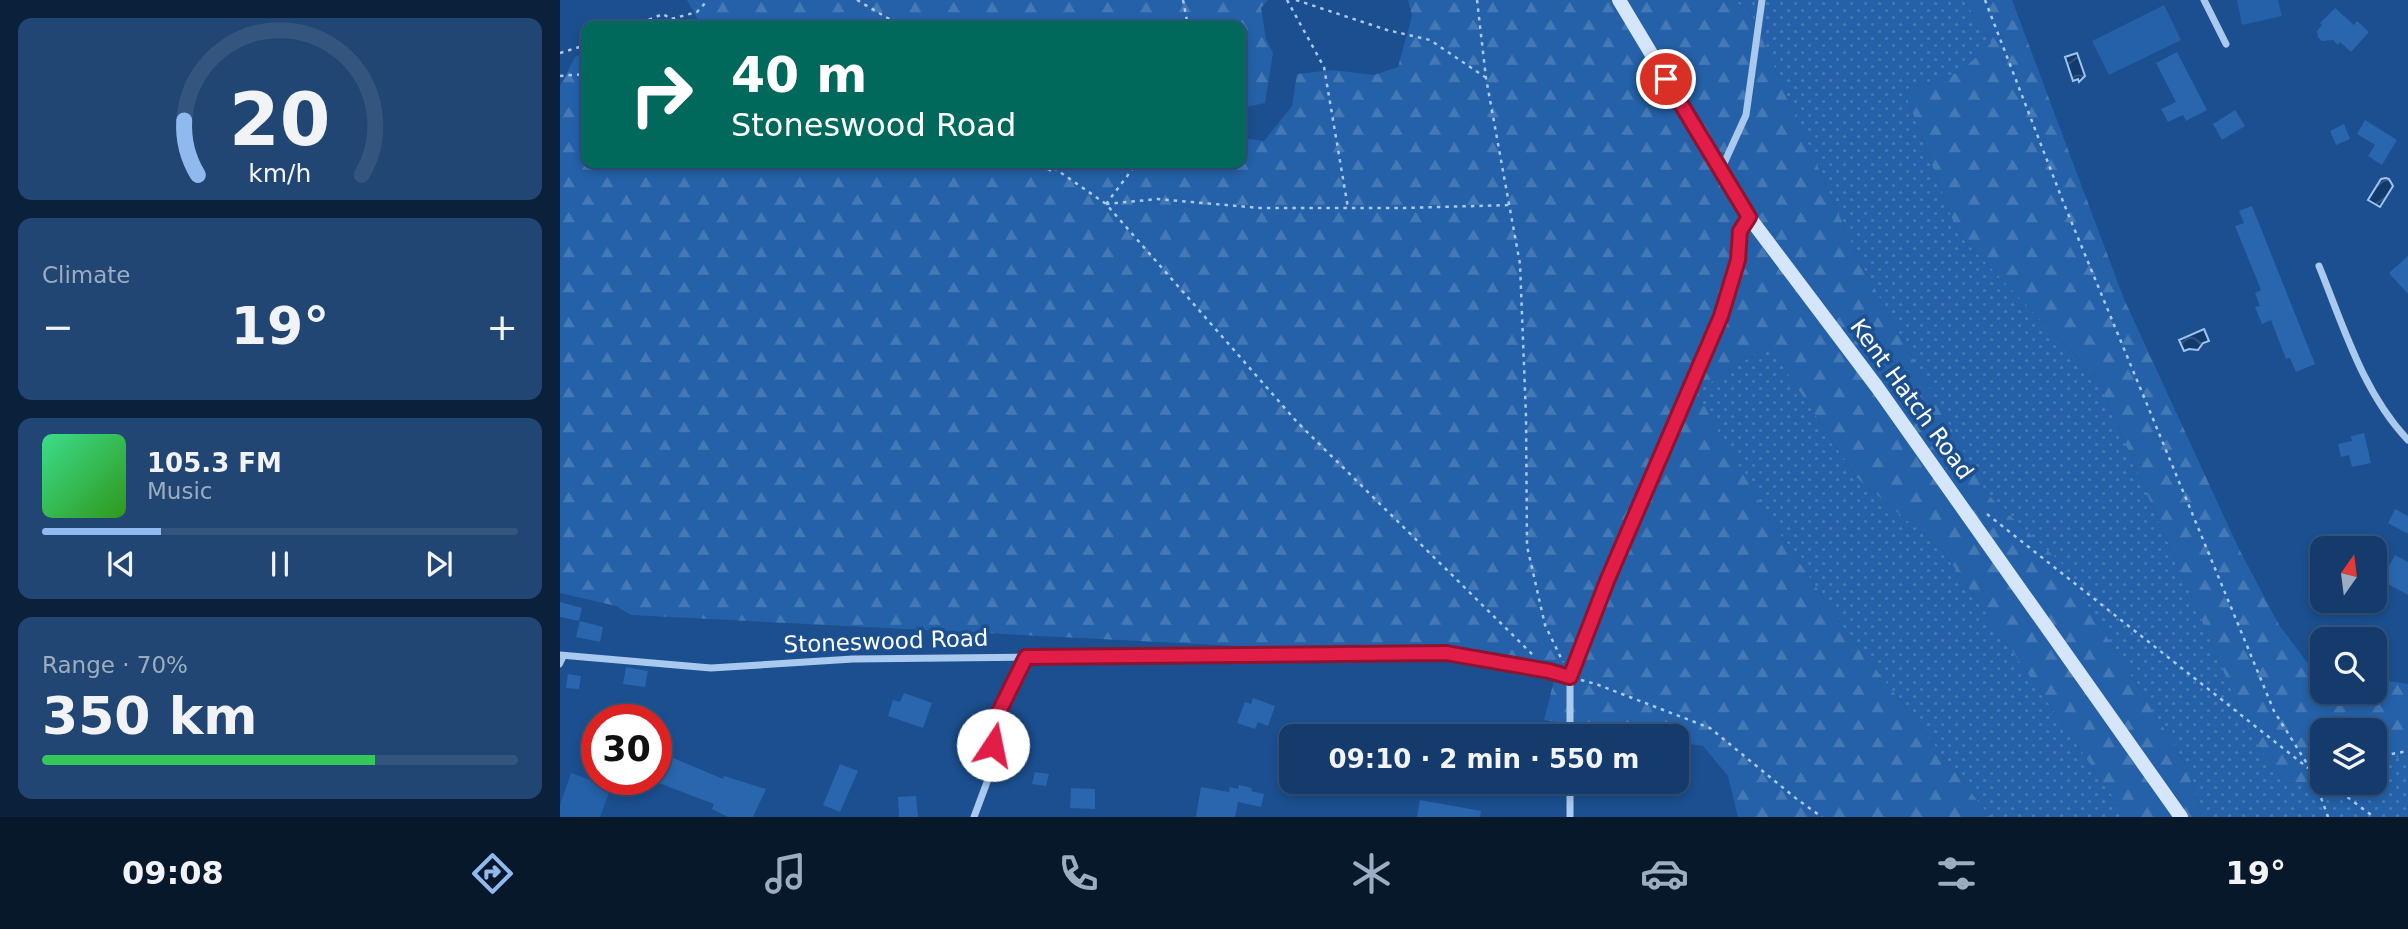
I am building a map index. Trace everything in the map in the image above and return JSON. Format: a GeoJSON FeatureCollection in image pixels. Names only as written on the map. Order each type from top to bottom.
{"type":"FeatureCollection","features":[{"type":"Feature","properties":{"kind":"main road","name":"Kent Hatch Road"},"geometry":{"type":"LineString","coordinates":[[1619,0],[1749,217],[1877,387],[2181,817]]}},
{"type":"Feature","properties":{"kind":"street"},"geometry":{"type":"LineString","coordinates":[[1720,171],[1746,115],[1762,0]]}},
{"type":"Feature","properties":{"kind":"street"},"geometry":{"type":"LineString","coordinates":[[2204,0],[2226,44]]}},
{"type":"Feature","properties":{"kind":"street"},"geometry":{"type":"LineString","coordinates":[[1570,724],[1570,677],[1607,581],[1721,316],[1738,260],[1740,231],[1749,217]]}},
{"type":"Feature","properties":{"kind":"street"},"geometry":{"type":"LineString","coordinates":[[2319,266],[2362,371],[2395,426],[2408,440]]}},
{"type":"Feature","properties":{"kind":"street","name":"Stoneswood Road"},"geometry":{"type":"LineString","coordinates":[[563,655],[711,668],[843,659],[1446,653],[1570,677]]}},
{"type":"Feature","properties":{"kind":"street"},"geometry":{"type":"LineString","coordinates":[[974,817],[993,766],[993,724],[1026,657]]}},
{"type":"Feature","properties":{"kind":"street"},"geometry":{"type":"LineString","coordinates":[[1570,794],[1570,817]]}},
{"type":"Feature","properties":{"kind":"lane"},"geometry":{"type":"LineString","coordinates":[[560,665],[563,655]]}},
{"type":"Feature","properties":{"kind":"path"},"geometry":{"type":"LineString","coordinates":[[646,21],[663,14],[671,19],[697,12],[708,0]]}},
{"type":"Feature","properties":{"kind":"path"},"geometry":{"type":"LineString","coordinates":[[858,0],[893,21]]}},
{"type":"Feature","properties":{"kind":"path"},"geometry":{"type":"LineString","coordinates":[[1183,0],[1187,21]]}},
{"type":"Feature","properties":{"kind":"path"},"geometry":{"type":"LineString","coordinates":[[1287,0],[1324,66],[1348,208]]}},
{"type":"Feature","properties":{"kind":"path"},"geometry":{"type":"LineString","coordinates":[[1296,0],[1387,30],[1430,40],[1486,78]]}},
{"type":"Feature","properties":{"kind":"path"},"geometry":{"type":"LineString","coordinates":[[1477,0],[1486,78],[1520,264],[1526,416],[1527,546],[1545,625],[1570,677],[1596,684],[1710,728],[1822,817]]}},
{"type":"Feature","properties":{"kind":"path"},"geometry":{"type":"LineString","coordinates":[[1985,0],[2064,204],[2274,712],[2310,768]]}},
{"type":"Feature","properties":{"kind":"path"},"geometry":{"type":"LineString","coordinates":[[560,53],[581,47]]}},
{"type":"Feature","properties":{"kind":"path"},"geometry":{"type":"LineString","coordinates":[[560,76],[581,74]]}},
{"type":"Feature","properties":{"kind":"path"},"geometry":{"type":"LineString","coordinates":[[1045,168],[1060,174]]}},
{"type":"Feature","properties":{"kind":"path"},"geometry":{"type":"LineString","coordinates":[[1053,168],[1107,204],[1297,422],[1549,671]]}},
{"type":"Feature","properties":{"kind":"path"},"geometry":{"type":"LineString","coordinates":[[1107,204],[1133,168]]}},
{"type":"Feature","properties":{"kind":"path"},"geometry":{"type":"LineString","coordinates":[[1107,204],[1158,199],[1260,208],[1511,205]]}},
{"type":"Feature","properties":{"kind":"path"},"geometry":{"type":"LineString","coordinates":[[1985,513],[2310,769]]}},
{"type":"Feature","properties":{"kind":"path"},"geometry":{"type":"LineString","coordinates":[[2387,755],[2408,751]]}},
{"type":"Feature","properties":{"kind":"path"},"geometry":{"type":"LineString","coordinates":[[2320,795],[2328,817]]}},
{"type":"Feature","properties":{"kind":"path"},"geometry":{"type":"LineString","coordinates":[[2344,795],[2374,817]]}},
{"type":"Feature","properties":{"kind":"green space"},"geometry":{"type":"Polygon","coordinates":[[[687,0],[1268,0],[1261,8],[1266,39],[1273,53],[1265,103],[1246,107],[1246,21],[686,21],[698,20],[687,0]]]}},
{"type":"Feature","properties":{"kind":"green space"},"geometry":{"type":"Polygon","coordinates":[[[1408,0],[1730,0],[1749,9],[1857,256],[1986,493],[2061,563],[2184,761],[2203,817],[2127,817],[1943,551],[1857,478],[1769,345],[1696,392],[1769,518],[1847,632],[1990,817],[1738,817],[1728,776],[1703,746],[1689,744],[1689,724],[1568,724],[1544,720],[1558,665],[1432,647],[1278,648],[631,615],[616,606],[560,593],[560,86],[575,57],[581,55],[581,168],[1246,168],[1246,139],[1264,141],[1292,106],[1297,74],[1332,70],[1374,75],[1398,67],[1412,16],[1408,0]]]}},
{"type":"Feature","properties":{"kind":"green space"},"geometry":{"type":"Polygon","coordinates":[[[1730,0],[1964,0],[1991,43],[1960,72],[1904,90],[1958,234],[2097,378],[2251,735],[2285,783],[2310,782],[2310,795],[2387,795],[2387,761],[2408,753],[2408,817],[2203,817],[2184,761],[2061,563],[1986,493],[1857,256],[1749,9],[1730,0]]]}},
{"type":"Feature","properties":{"kind":"green space"},"geometry":{"type":"Polygon","coordinates":[[[1964,0],[2012,0],[2124,299],[2238,547],[2279,625],[2310,666],[2310,704],[2387,704],[2387,681],[2408,684],[2408,753],[2387,761],[2387,718],[2310,718],[2310,782],[2285,783],[2251,735],[2097,378],[1958,234],[1904,90],[1960,72],[1991,43],[1964,0]]]}},
{"type":"Feature","properties":{"kind":"green space"},"geometry":{"type":"Polygon","coordinates":[[[2237,0],[2278,0],[2282,16],[2242,25],[2237,0]]]}},
{"type":"Feature","properties":{"kind":"green space"},"geometry":{"type":"Polygon","coordinates":[[[2164,5],[2181,40],[2109,75],[2092,41],[2164,5]]]}},
{"type":"Feature","properties":{"kind":"green space"},"geometry":{"type":"Polygon","coordinates":[[[1769,345],[1857,478],[1943,551],[2127,817],[1990,817],[1847,632],[1769,518],[1695,392],[1769,345]]]}},
{"type":"Feature","properties":{"kind":"green space"},"geometry":{"type":"Polygon","coordinates":[[[571,773],[581,776],[581,795],[608,795],[600,817],[560,817],[560,805],[571,773]]]}},
{"type":"Feature","properties":{"kind":"green space"},"geometry":{"type":"Polygon","coordinates":[[[1616,794],[1668,794],[1668,796],[1616,794]]]}},
{"type":"Feature","properties":{"kind":"water"},"geometry":{"type":"Polygon","coordinates":[[[2077,53],[2085,76],[2079,82],[2078,79],[2073,81],[2065,57],[2077,53]]]}},
{"type":"Feature","properties":{"kind":"water"},"geometry":{"type":"Polygon","coordinates":[[[2386,178],[2393,186],[2380,207],[2368,200],[2381,179],[2386,178]]]}},
{"type":"Feature","properties":{"kind":"water"},"geometry":{"type":"Polygon","coordinates":[[[2204,329],[2209,341],[2203,343],[2198,350],[2184,351],[2179,340],[2204,329]]]}},
{"type":"Feature","properties":{"kind":"building"},"geometry":{"type":"Polygon","coordinates":[[[2335,8],[2354,25],[2357,21],[2369,32],[2351,52],[2340,42],[2338,45],[2333,40],[2322,41],[2318,37],[2317,31],[2322,25],[2320,23],[2335,8]]]}},
{"type":"Feature","properties":{"kind":"building"},"geometry":{"type":"Polygon","coordinates":[[[2177,52],[2207,110],[2186,121],[2183,115],[2168,122],[2161,109],[2176,102],[2156,63],[2177,52]]]}},
{"type":"Feature","properties":{"kind":"building"},"geometry":{"type":"Polygon","coordinates":[[[2235,110],[2245,126],[2222,140],[2213,124],[2235,110]]]}},
{"type":"Feature","properties":{"kind":"building"},"geometry":{"type":"Polygon","coordinates":[[[2365,120],[2397,140],[2382,165],[2368,156],[2375,145],[2357,134],[2365,120]]]}},
{"type":"Feature","properties":{"kind":"building"},"geometry":{"type":"Polygon","coordinates":[[[2344,124],[2350,139],[2336,145],[2330,131],[2344,124]]]}},
{"type":"Feature","properties":{"kind":"building"},"geometry":{"type":"Polygon","coordinates":[[[2252,206],[2315,364],[2296,372],[2290,358],[2286,359],[2271,320],[2262,324],[2255,307],[2260,306],[2255,293],[2261,290],[2235,226],[2244,223],[2239,211],[2252,206]]]}},
{"type":"Feature","properties":{"kind":"building"},"geometry":{"type":"Polygon","coordinates":[[[2408,256],[2408,294],[2389,273],[2408,256]]]}},
{"type":"Feature","properties":{"kind":"building"},"geometry":{"type":"Polygon","coordinates":[[[2364,433],[2371,463],[2352,467],[2349,455],[2341,457],[2338,444],[2352,441],[2351,436],[2364,433]]]}},
{"type":"Feature","properties":{"kind":"building"},"geometry":{"type":"Polygon","coordinates":[[[2395,509],[2408,516],[2408,534],[2388,523],[2395,509]]]}},
{"type":"Feature","properties":{"kind":"building"},"geometry":{"type":"Polygon","coordinates":[[[2395,555],[2408,562],[2408,595],[2387,583],[2387,569],[2395,555]]]}},
{"type":"Feature","properties":{"kind":"building"},"geometry":{"type":"Polygon","coordinates":[[[560,602],[582,608],[579,621],[560,617],[560,602]]]}},
{"type":"Feature","properties":{"kind":"building"},"geometry":{"type":"Polygon","coordinates":[[[580,621],[603,627],[600,642],[576,637],[580,621]]]}},
{"type":"Feature","properties":{"kind":"building"},"geometry":{"type":"Polygon","coordinates":[[[626,667],[648,671],[645,687],[623,684],[626,667]]]}},
{"type":"Feature","properties":{"kind":"building"},"geometry":{"type":"Polygon","coordinates":[[[568,674],[581,676],[579,689],[566,688],[568,674]]]}},
{"type":"Feature","properties":{"kind":"building"},"geometry":{"type":"Polygon","coordinates":[[[904,693],[932,703],[923,728],[888,716],[893,700],[900,702],[904,693]]]}},
{"type":"Feature","properties":{"kind":"building"},"geometry":{"type":"Polygon","coordinates":[[[1253,698],[1275,706],[1268,726],[1258,722],[1255,729],[1237,723],[1245,702],[1251,704],[1253,698]]]}},
{"type":"Feature","properties":{"kind":"building"},"geometry":{"type":"Polygon","coordinates":[[[672,758],[723,779],[724,776],[766,789],[753,817],[728,817],[712,809],[714,804],[672,788],[672,758]]]}},
{"type":"Feature","properties":{"kind":"building"},"geometry":{"type":"Polygon","coordinates":[[[840,764],[858,771],[840,812],[823,805],[840,764]]]}},
{"type":"Feature","properties":{"kind":"building"},"geometry":{"type":"Polygon","coordinates":[[[1035,772],[1049,774],[1046,786],[1032,784],[1035,772]]]}},
{"type":"Feature","properties":{"kind":"building"},"geometry":{"type":"Polygon","coordinates":[[[1239,785],[1264,794],[1261,807],[1238,802],[1235,817],[1196,817],[1201,787],[1229,792],[1230,787],[1238,789],[1239,785]]]}},
{"type":"Feature","properties":{"kind":"building"},"geometry":{"type":"Polygon","coordinates":[[[1071,788],[1095,789],[1095,809],[1070,808],[1071,788]]]}},
{"type":"Feature","properties":{"kind":"building"},"geometry":{"type":"Polygon","coordinates":[[[916,796],[918,817],[899,817],[898,797],[916,796]]]}},
{"type":"Feature","properties":{"kind":"building"},"geometry":{"type":"Polygon","coordinates":[[[1420,800],[1481,811],[1480,817],[1417,817],[1420,800]]]}},
{"type":"Feature","properties":{"kind":"route"},"geometry":{"type":"LineString","coordinates":[[993,745],[993,724],[1026,657],[1446,653],[1570,677],[1607,581],[1721,316],[1738,260],[1740,231],[1749,217],[1666,79]]}}]}
